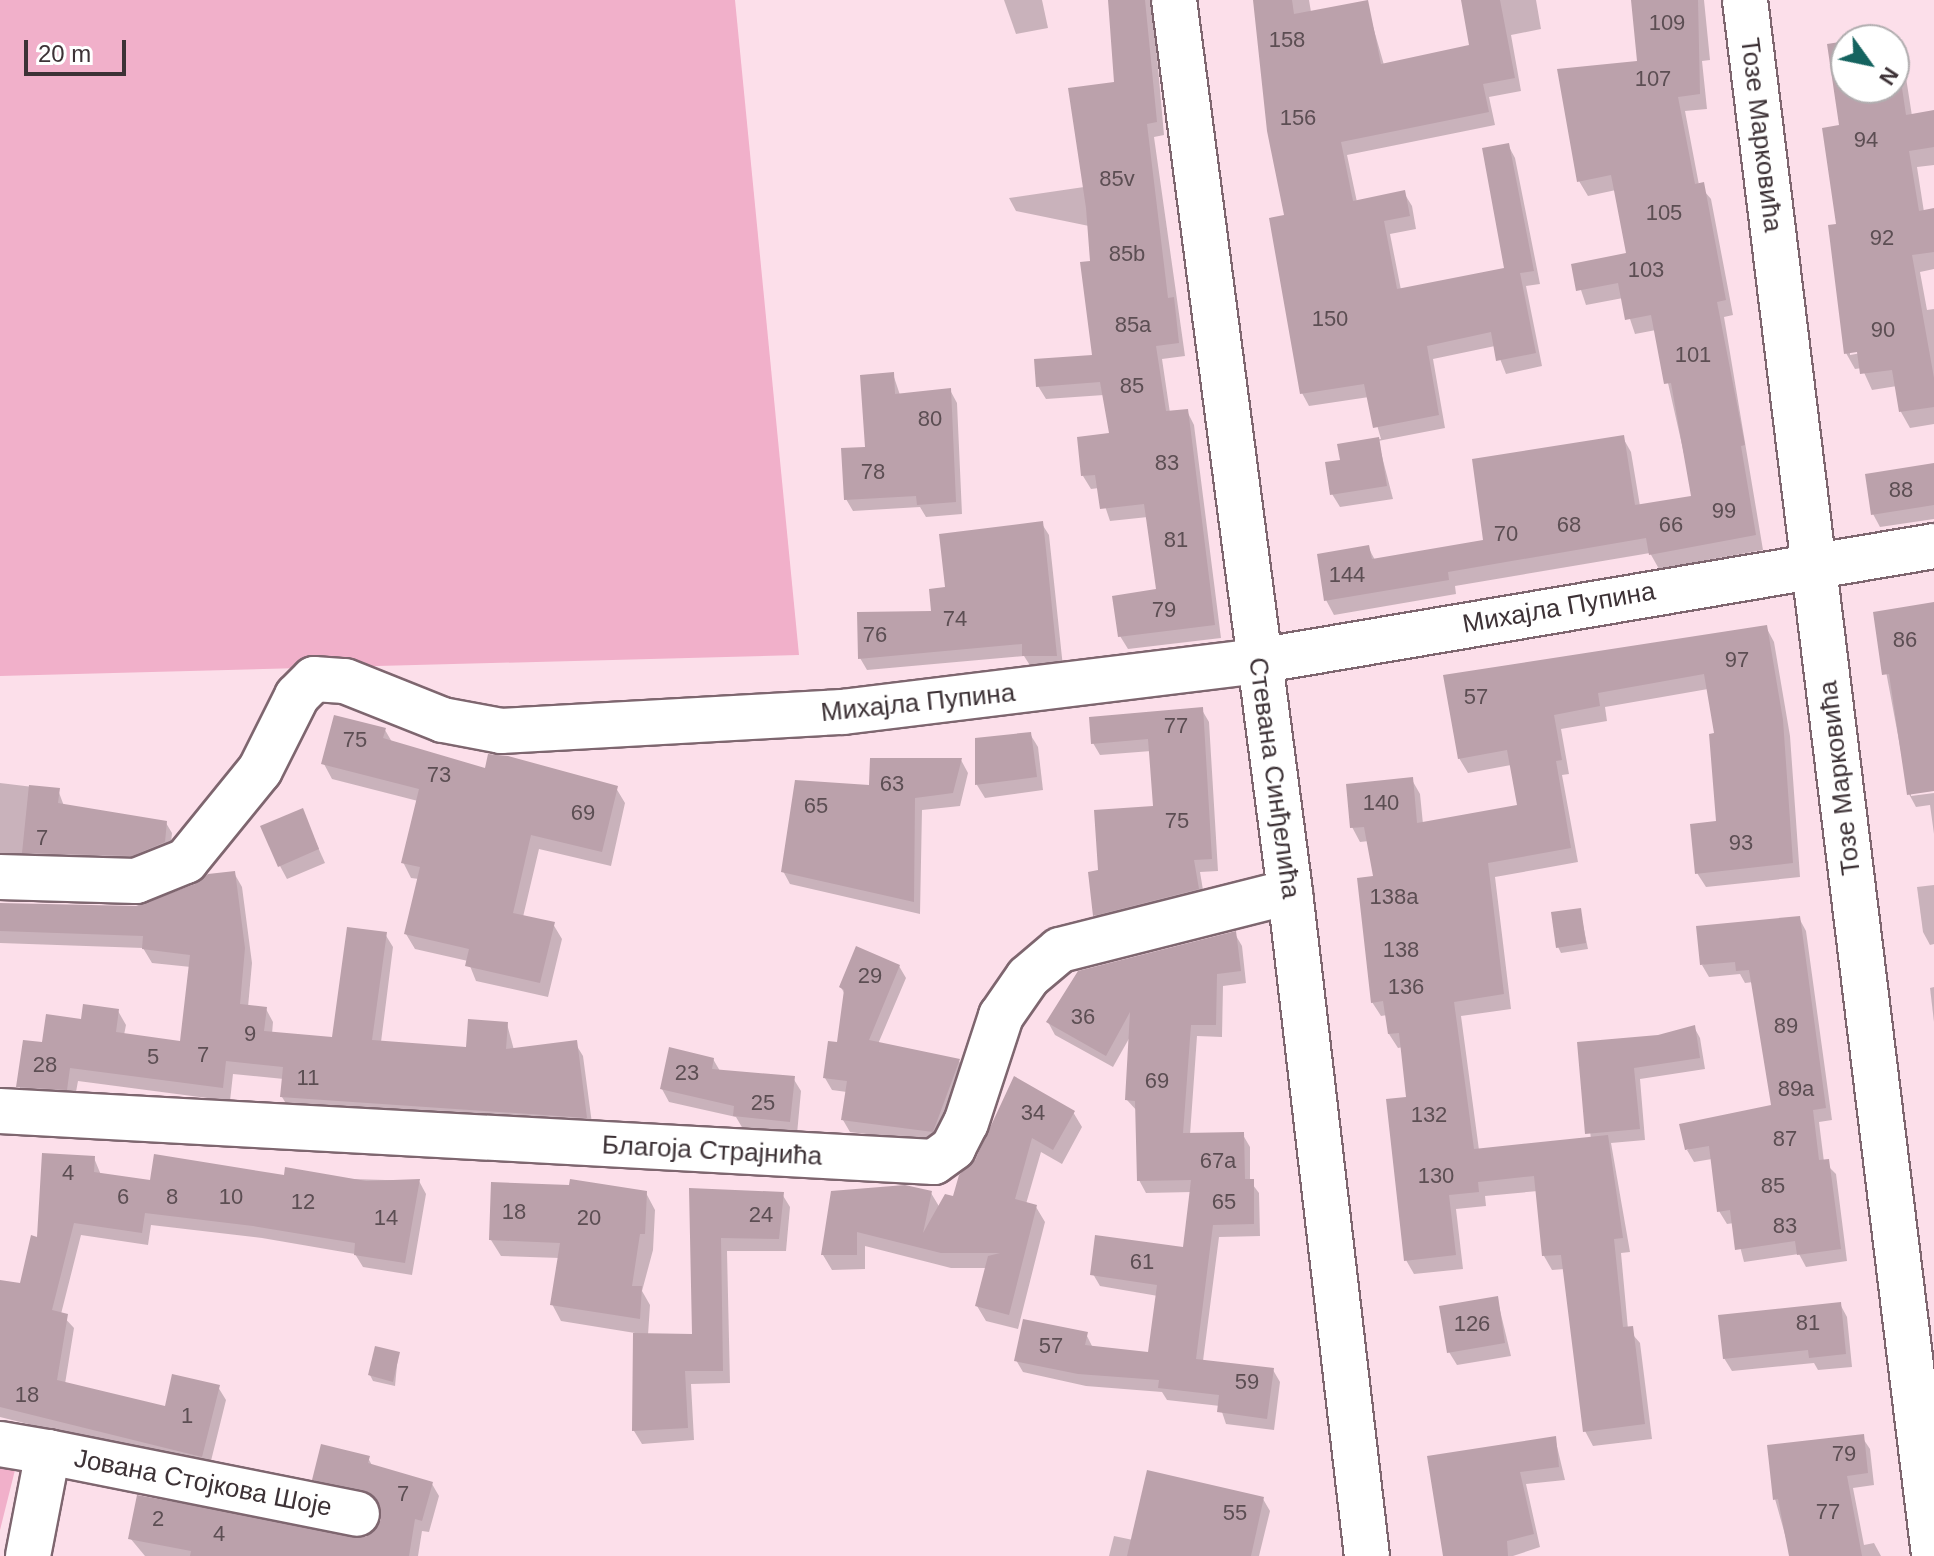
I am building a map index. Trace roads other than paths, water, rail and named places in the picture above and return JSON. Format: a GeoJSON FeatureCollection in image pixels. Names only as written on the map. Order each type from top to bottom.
{"type":"FeatureCollection","features":[{"type":"Feature","properties":{"kind":"street","name":"Стевана Синђелића"},"geometry":{"type":"LineString","coordinates":[[1174,0],[1290,892],[1367,1556]]}},
{"type":"Feature","properties":{"kind":"street","name":"Тозе Марковића"},"geometry":{"type":"LineString","coordinates":[[1745,0],[1934,1556]]}},
{"type":"Feature","properties":{"kind":"street","name":"Михајла Пупина"},"geometry":{"type":"LineString","coordinates":[[0,877],[136,881],[186,861],[243,794],[297,696],[314,679],[345,681],[443,720],[501,731],[843,712],[1258,661],[1814,563],[1934,546]]}},
{"type":"Feature","properties":{"kind":"street","name":"Благоја Страјнића"},"geometry":{"type":"LineString","coordinates":[[0,1111],[934,1162],[953,1148],[966,1123],[1001,1016],[1028,977],[1060,950],[1290,892]]}},
{"type":"Feature","properties":{"kind":"street","name":"Јована Стојкова Шоје"},"geometry":{"type":"LineString","coordinates":[[0,1444],[357,1514]]}},
{"type":"Feature","properties":{"kind":"street"},"geometry":{"type":"LineString","coordinates":[[28,1556],[48,1452]]}}]}
